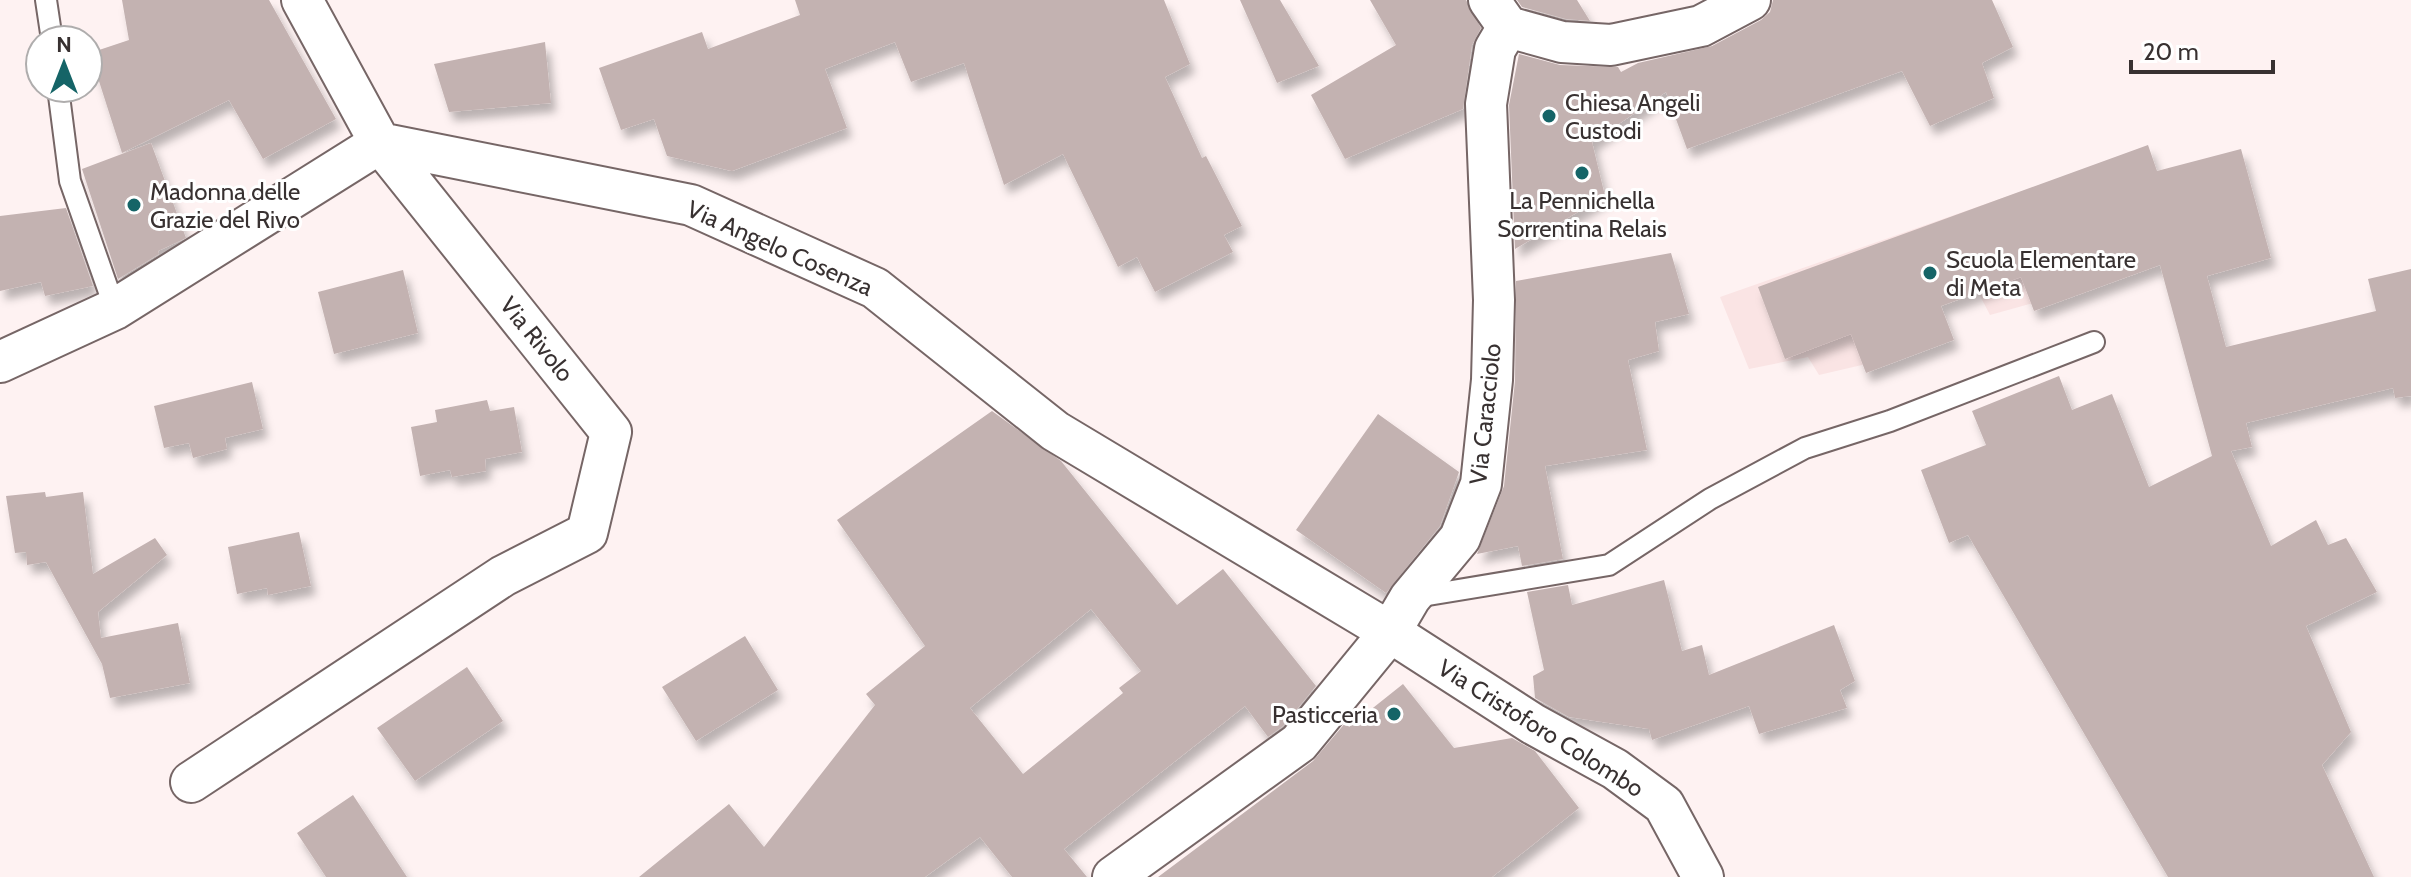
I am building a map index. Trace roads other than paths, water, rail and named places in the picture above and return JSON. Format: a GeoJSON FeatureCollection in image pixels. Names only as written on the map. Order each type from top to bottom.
{"type":"FeatureCollection","features":[{"type":"Feature","properties":{"kind":"street"},"geometry":{"type":"LineString","coordinates":[[0,362],[115,309],[380,143],[302,0]]}},
{"type":"Feature","properties":{"kind":"street"},"geometry":{"type":"LineString","coordinates":[[1499,14],[1562,42],[1611,45],[1701,26],[1750,0]]}},
{"type":"Feature","properties":{"kind":"street","name":"Via Caracciolo"},"geometry":{"type":"LineString","coordinates":[[1113,877],[1299,743],[1390,632],[1410,598],[1460,538],[1481,484],[1492,380],[1494,300],[1486,104],[1499,14]]}},
{"type":"Feature","properties":{"kind":"street","name":"Via Angelo Cosenza"},"geometry":{"type":"LineString","coordinates":[[380,143],[691,205],[875,288],[1055,431],[1390,632]]}},
{"type":"Feature","properties":{"kind":"street","name":"Via Rivolo"},"geometry":{"type":"LineString","coordinates":[[191,782],[503,576],[587,533],[611,432],[380,143]]}},
{"type":"Feature","properties":{"kind":"street","name":"Via Cristoforo Colombo"},"geometry":{"type":"LineString","coordinates":[[1390,632],[1533,724],[1615,769],[1664,805],[1703,877]]}},
{"type":"Feature","properties":{"kind":"lane"},"geometry":{"type":"LineString","coordinates":[[46,0],[50,24]]}},
{"type":"Feature","properties":{"kind":"lane"},"geometry":{"type":"LineString","coordinates":[[60,104],[70,181],[115,309]]}},
{"type":"Feature","properties":{"kind":"lane"},"geometry":{"type":"LineString","coordinates":[[1410,598],[1609,565],[1710,499],[1805,448],[1890,421],[2094,342]]}},
{"type":"Feature","properties":{"kind":"place","name":"Chiesa Angeli Custodi"},"geometry":{"type":"Point","coordinates":[1549,116]}},
{"type":"Feature","properties":{"kind":"place","name":"La Pennichella Sorrentina Relais"},"geometry":{"type":"Point","coordinates":[1582,173]}},
{"type":"Feature","properties":{"kind":"place","name":"Madonna delle Grazie del Rivo"},"geometry":{"type":"Point","coordinates":[134,205]}},
{"type":"Feature","properties":{"kind":"place","name":"Scuola Elementare di Meta"},"geometry":{"type":"Point","coordinates":[1930,273]}},
{"type":"Feature","properties":{"kind":"place","name":"Pasticceria"},"geometry":{"type":"Point","coordinates":[1394,714]}}]}
